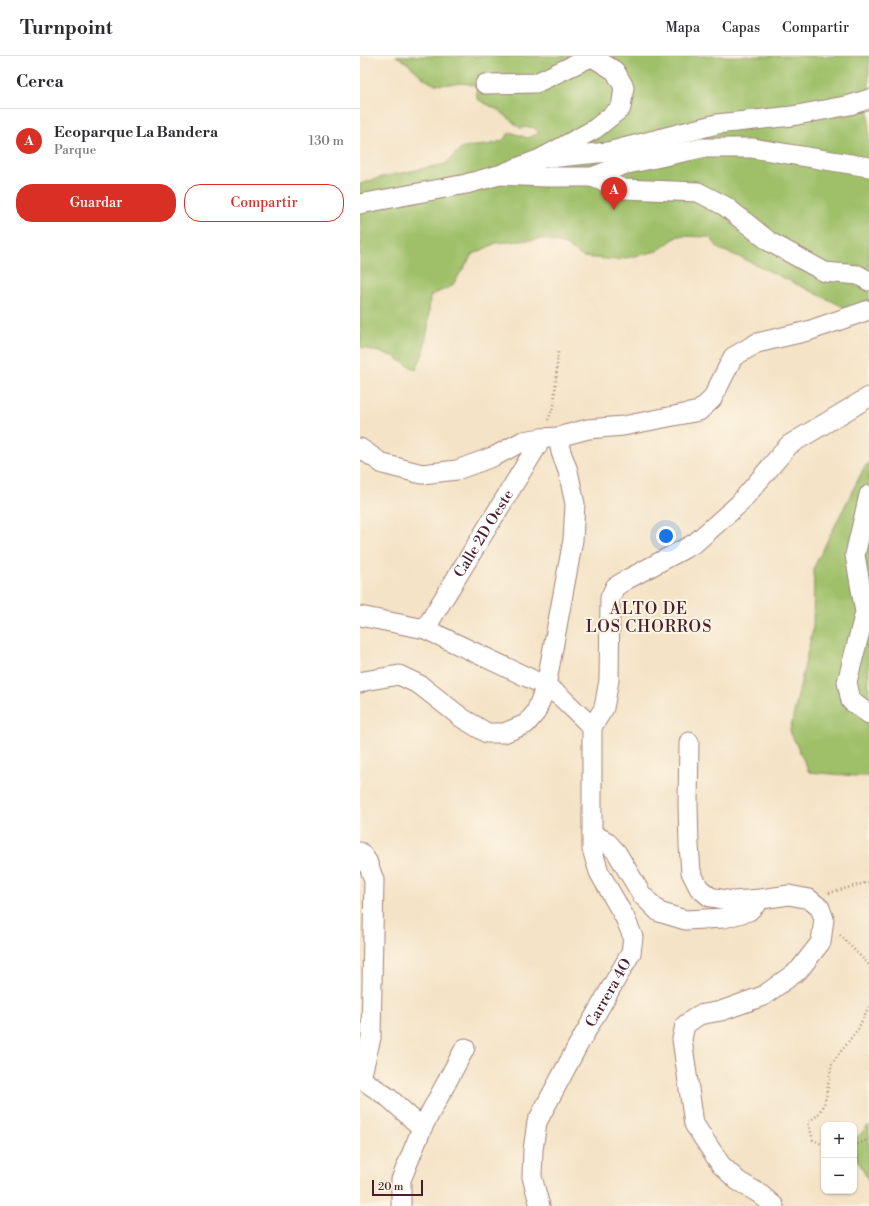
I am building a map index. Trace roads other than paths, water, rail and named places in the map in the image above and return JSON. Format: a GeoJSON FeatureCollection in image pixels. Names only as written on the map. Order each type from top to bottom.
{"type":"FeatureCollection","features":[{"type":"Feature","properties":{"kind":"street"},"geometry":{"type":"LineString","coordinates":[[360,204],[466,184],[499,175],[540,159],[595,130],[621,108],[624,87],[615,71],[592,56],[536,83],[485,84]]}},
{"type":"Feature","properties":{"kind":"street"},"geometry":{"type":"LineString","coordinates":[[540,159],[608,152],[717,124],[792,116],[869,100]]}},
{"type":"Feature","properties":{"kind":"street"},"geometry":{"type":"LineString","coordinates":[[592,177],[623,165],[702,148],[752,148],[869,167]]}},
{"type":"Feature","properties":{"kind":"street"},"geometry":{"type":"LineString","coordinates":[[499,175],[592,177],[624,189],[698,192],[725,206],[770,242],[825,272],[858,275],[869,281]]}},
{"type":"Feature","properties":{"kind":"street"},"geometry":{"type":"LineString","coordinates":[[360,448],[384,464],[422,474],[457,470],[495,456],[524,441],[588,430],[623,426],[699,411],[712,399],[733,357],[757,343],[808,331],[869,310]]}},
{"type":"Feature","properties":{"kind":"street"},"geometry":{"type":"LineString","coordinates":[[360,616],[425,629],[546,686],[561,697],[592,727],[604,708],[609,680],[610,598],[615,587],[695,543],[739,504],[789,445],[869,397]]}},
{"type":"Feature","properties":{"kind":"street"},"geometry":{"type":"LineString","coordinates":[[360,683],[399,675],[420,685],[462,718],[487,733],[504,732],[526,724],[536,712],[546,686],[573,540],[575,504],[568,471],[561,452],[550,437]]}},
{"type":"Feature","properties":{"kind":"street","name":"Calle 2D Oeste"},"geometry":{"type":"LineString","coordinates":[[425,629],[550,437]]}},
{"type":"Feature","properties":{"kind":"street"},"geometry":{"type":"LineString","coordinates":[[869,495],[855,555],[865,612],[846,682],[851,701],[869,714]]}},
{"type":"Feature","properties":{"kind":"street","name":"Carrera 4O"},"geometry":{"type":"LineString","coordinates":[[540,1206],[532,1178],[533,1150],[537,1122],[573,1053],[631,953],[633,937],[599,872],[592,849],[592,727]]}},
{"type":"Feature","properties":{"kind":"street"},"geometry":{"type":"LineString","coordinates":[[688,742],[688,804],[691,872],[699,888],[710,897],[733,901],[789,895],[809,899],[820,908],[824,919],[821,942],[799,970],[763,996],[721,1011],[699,1016],[685,1025],[682,1040],[694,1124],[721,1165],[738,1181],[760,1194],[774,1206]]}},
{"type":"Feature","properties":{"kind":"street"},"geometry":{"type":"LineString","coordinates":[[592,834],[606,841],[617,853],[642,895],[659,912],[685,920],[724,918],[749,911],[761,899]]}},
{"type":"Feature","properties":{"kind":"street"},"geometry":{"type":"LineString","coordinates":[[360,852],[367,861],[374,880],[371,1038],[361,1078],[389,1098],[422,1128]]}},
{"type":"Feature","properties":{"kind":"street"},"geometry":{"type":"LineString","coordinates":[[401,1206],[401,1180],[422,1128],[465,1048]]}},
{"type":"Feature","properties":{"kind":"place","name":"Ecoparque La Bandera"},"geometry":{"type":"Point","coordinates":[614,210]}},
{"type":"Feature","properties":{"kind":"district","name":"ALTO DE LOS CHORROS"},"geometry":{"type":"Point","coordinates":[649,617]}}]}
